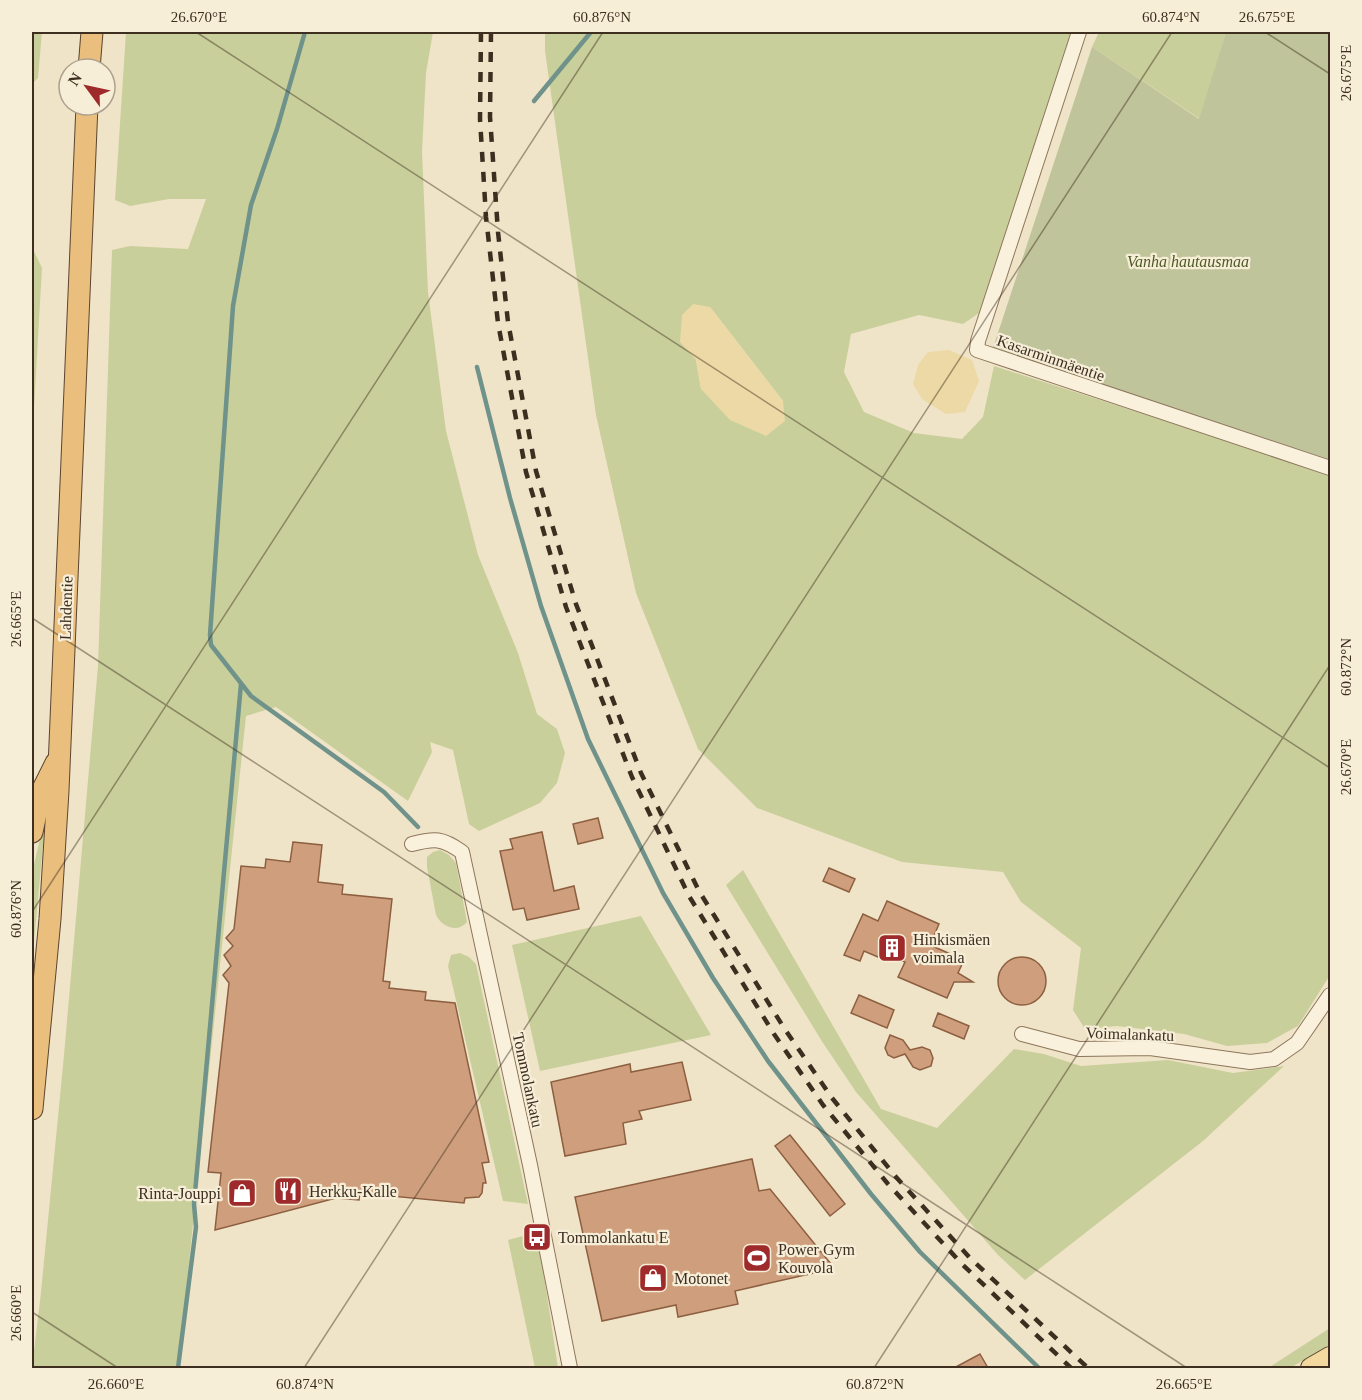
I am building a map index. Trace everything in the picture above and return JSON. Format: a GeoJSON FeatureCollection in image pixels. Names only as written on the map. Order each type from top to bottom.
{"type":"FeatureCollection","features":[{"type":"Feature","properties":{"kind":"highway"},"geometry":{"type":"LineString","coordinates":[[90,57],[92,32]]}},
{"type":"Feature","properties":{"kind":"highway","name":"Lahdentie"},"geometry":{"type":"LineString","coordinates":[[32,1109],[50,919],[60,754],[87,117]]}},
{"type":"Feature","properties":{"kind":"highway"},"geometry":{"type":"LineString","coordinates":[[32,832],[40,795],[60,754]]}},
{"type":"Feature","properties":{"kind":"main road"},"geometry":{"type":"LineString","coordinates":[[1311,1368],[1330,1357]]}},
{"type":"Feature","properties":{"kind":"street","name":"Kasarminmäentie"},"geometry":{"type":"LineString","coordinates":[[1079,32],[977,350],[1330,468]]}},
{"type":"Feature","properties":{"kind":"street","name":"Tommolankatu"},"geometry":{"type":"LineString","coordinates":[[412,844],[438,839],[462,852],[527,1153],[570,1368]]}},
{"type":"Feature","properties":{"kind":"street","name":"Voimalankatu"},"geometry":{"type":"LineString","coordinates":[[1022,1034],[1079,1049],[1149,1048],[1250,1062],[1274,1059],[1297,1043],[1330,995]]}},
{"type":"Feature","properties":{"kind":"green space"},"geometry":{"type":"Polygon","coordinates":[[[32,32],[42,32],[38,78],[32,84],[32,32]]]}},
{"type":"Feature","properties":{"kind":"green space"},"geometry":{"type":"Polygon","coordinates":[[[126,32],[433,32],[426,73],[422,152],[428,292],[446,431],[478,555],[518,653],[537,714],[557,729],[565,753],[557,783],[540,803],[479,831],[469,824],[453,750],[430,742],[432,752],[408,801],[276,707],[246,716],[178,1368],[32,1368],[64,1055],[98,666],[112,250],[130,246],[188,249],[206,199],[169,199],[130,206],[115,200],[126,32]]]}},
{"type":"Feature","properties":{"kind":"green space"},"geometry":{"type":"Polygon","coordinates":[[[545,32],[1071,32],[979,313],[963,324],[919,315],[851,334],[844,372],[864,412],[914,433],[962,439],[983,417],[994,366],[1330,474],[1330,975],[1298,1026],[1267,1043],[1227,1046],[1184,1034],[1117,1026],[1085,1029],[1073,1010],[1081,948],[1021,902],[1003,872],[902,862],[757,808],[698,749],[636,593],[596,415],[545,51],[545,32]],[[710,307],[696,360],[701,389],[783,401],[710,307]]]}},
{"type":"Feature","properties":{"kind":"green space"},"geometry":{"type":"Polygon","coordinates":[[[1099,32],[1226,32],[1200,119],[1092,47],[1099,32]]]}},
{"type":"Feature","properties":{"kind":"green space","name":"Vanha hautausmaa"},"geometry":{"type":"Polygon","coordinates":[[[1226,32],[1330,32],[1330,460],[993,348],[1092,47],[1199,119],[1226,32]]]}},
{"type":"Feature","properties":{"kind":"green space"},"geometry":{"type":"Polygon","coordinates":[[[32,247],[42,268],[32,444],[32,247]]]}},
{"type":"Feature","properties":{"kind":"green space"},"geometry":{"type":"Polygon","coordinates":[[[46,813],[32,963],[32,873],[46,813]]]}},
{"type":"Feature","properties":{"kind":"green space"},"geometry":{"type":"Polygon","coordinates":[[[440,850],[456,863],[467,922],[459,928],[445,925],[436,915],[427,857],[440,850]]]}},
{"type":"Feature","properties":{"kind":"green space"},"geometry":{"type":"Polygon","coordinates":[[[743,870],[881,1109],[937,1128],[1014,1049],[1044,1054],[1081,1066],[1168,1060],[1233,1073],[1284,1066],[1203,1141],[1025,1280],[998,1255],[856,1092],[823,1043],[726,885],[743,870]]]}},
{"type":"Feature","properties":{"kind":"green space"},"geometry":{"type":"Polygon","coordinates":[[[641,916],[711,1035],[540,1071],[512,945],[641,916]]]}},
{"type":"Feature","properties":{"kind":"green space"},"geometry":{"type":"Polygon","coordinates":[[[460,953],[469,957],[476,964],[528,1204],[503,1201],[448,966],[451,955],[460,953]]]}},
{"type":"Feature","properties":{"kind":"green space"},"geometry":{"type":"Polygon","coordinates":[[[523,1236],[531,1237],[539,1243],[558,1368],[535,1368],[508,1240],[523,1236]]]}},
{"type":"Feature","properties":{"kind":"green space"},"geometry":{"type":"Polygon","coordinates":[[[1330,1328],[1330,1345],[1290,1368],[1268,1368],[1330,1328]]]}},
{"type":"Feature","properties":{"kind":"sand"},"geometry":{"type":"Polygon","coordinates":[[[693,304],[710,307],[783,401],[785,421],[766,436],[730,420],[701,389],[696,360],[680,342],[682,315],[693,304]]]}},
{"type":"Feature","properties":{"kind":"sand"},"geometry":{"type":"Polygon","coordinates":[[[949,350],[972,360],[979,381],[965,412],[946,414],[922,399],[913,384],[918,365],[928,352],[949,350]]]}},
{"type":"Feature","properties":{"kind":"building"},"geometry":{"type":"Polygon","coordinates":[[[598,818],[603,838],[578,844],[573,824],[598,818]]]}},
{"type":"Feature","properties":{"kind":"building"},"geometry":{"type":"Polygon","coordinates":[[[542,832],[554,891],[574,886],[579,909],[527,920],[524,908],[513,910],[500,851],[513,849],[510,839],[542,832]]]}},
{"type":"Feature","properties":{"kind":"building"},"geometry":{"type":"Polygon","coordinates":[[[293,842],[322,845],[318,882],[343,885],[342,894],[392,899],[383,981],[390,982],[389,988],[426,992],[425,1000],[455,1003],[489,1162],[482,1163],[486,1183],[483,1183],[479,1197],[465,1198],[464,1203],[360,1193],[359,1200],[336,1198],[215,1230],[221,1173],[208,1172],[229,983],[223,975],[231,966],[224,955],[233,946],[226,938],[234,929],[241,866],[265,868],[266,859],[290,862],[293,842]]]}},
{"type":"Feature","properties":{"kind":"building"},"geometry":{"type":"Polygon","coordinates":[[[829,868],[855,879],[849,892],[823,881],[829,868]]]}},
{"type":"Feature","properties":{"kind":"building","name":"Hinkismäen voimala"},"geometry":{"type":"Polygon","coordinates":[[[887,901],[939,924],[930,945],[964,960],[958,973],[973,982],[954,982],[947,998],[898,977],[905,962],[881,951],[878,957],[864,951],[860,961],[844,955],[863,914],[878,921],[887,901]]]}},
{"type":"Feature","properties":{"kind":"building"},"geometry":{"type":"Polygon","coordinates":[[[1022,957],[1039,964],[1046,981],[1039,998],[1022,1005],[1005,998],[998,981],[1005,964],[1022,957]]]}},
{"type":"Feature","properties":{"kind":"building"},"geometry":{"type":"Polygon","coordinates":[[[859,995],[894,1010],[887,1028],[851,1013],[859,995]]]}},
{"type":"Feature","properties":{"kind":"building"},"geometry":{"type":"Polygon","coordinates":[[[938,1013],[969,1026],[964,1039],[933,1026],[938,1013]]]}},
{"type":"Feature","properties":{"kind":"building"},"geometry":{"type":"Polygon","coordinates":[[[890,1035],[903,1040],[910,1050],[922,1047],[930,1050],[933,1058],[931,1066],[920,1070],[913,1067],[905,1054],[894,1058],[888,1055],[885,1048],[890,1035]]]}},
{"type":"Feature","properties":{"kind":"building"},"geometry":{"type":"Polygon","coordinates":[[[682,1062],[691,1100],[639,1111],[642,1119],[623,1123],[626,1144],[565,1156],[551,1082],[630,1064],[631,1072],[682,1062]]]}},
{"type":"Feature","properties":{"kind":"building"},"geometry":{"type":"Polygon","coordinates":[[[790,1135],[845,1204],[830,1216],[775,1146],[790,1135]]]}},
{"type":"Feature","properties":{"kind":"building"},"geometry":{"type":"Polygon","coordinates":[[[752,1159],[759,1191],[770,1189],[831,1264],[827,1270],[735,1291],[738,1304],[678,1317],[676,1305],[602,1321],[575,1197],[752,1159]]]}},
{"type":"Feature","properties":{"kind":"building"},"geometry":{"type":"Polygon","coordinates":[[[980,1354],[988,1368],[954,1368],[980,1354]]]}},
{"type":"Feature","properties":{"kind":"waterway"},"geometry":{"type":"LineString","coordinates":[[305,32],[277,129],[251,205],[233,306],[211,645],[251,696],[384,792],[418,827]]}},
{"type":"Feature","properties":{"kind":"waterway"},"geometry":{"type":"LineString","coordinates":[[534,101],[591,32]]}},
{"type":"Feature","properties":{"kind":"waterway"},"geometry":{"type":"LineString","coordinates":[[477,367],[510,498],[541,606],[588,739],[663,893],[713,978],[768,1061],[871,1194],[920,1252],[1039,1368]]}},
{"type":"Feature","properties":{"kind":"waterway"},"geometry":{"type":"LineString","coordinates":[[178,1368],[196,1227],[194,1204],[241,684]]}},
{"type":"Feature","properties":{"kind":"railway"},"geometry":{"type":"LineString","coordinates":[[481,32],[480,119],[486,217],[498,323],[526,472],[566,607],[632,777],[689,896],[774,1034],[823,1105],[888,1184],[963,1265],[1071,1368]]}},
{"type":"Feature","properties":{"kind":"railway"},"geometry":{"type":"LineString","coordinates":[[491,32],[490,117],[498,232],[508,322],[536,471],[576,604],[641,773],[699,891],[784,1028],[832,1098],[896,1177],[970,1258],[1088,1368]]}},
{"type":"Feature","properties":{"kind":"place","name":"Hinkismäen voimala"},"geometry":{"type":"Point","coordinates":[892,948]}},
{"type":"Feature","properties":{"kind":"place","name":"Herkku-Kalle"},"geometry":{"type":"Point","coordinates":[288,1191]}},
{"type":"Feature","properties":{"kind":"place","name":"Rinta-Jouppi"},"geometry":{"type":"Point","coordinates":[242,1193]}},
{"type":"Feature","properties":{"kind":"place","name":"Tommolankatu E"},"geometry":{"type":"Point","coordinates":[537,1237]}},
{"type":"Feature","properties":{"kind":"place","name":"Power Gym Kouvola"},"geometry":{"type":"Point","coordinates":[757,1258]}},
{"type":"Feature","properties":{"kind":"place","name":"Motonet"},"geometry":{"type":"Point","coordinates":[653,1278]}}]}
